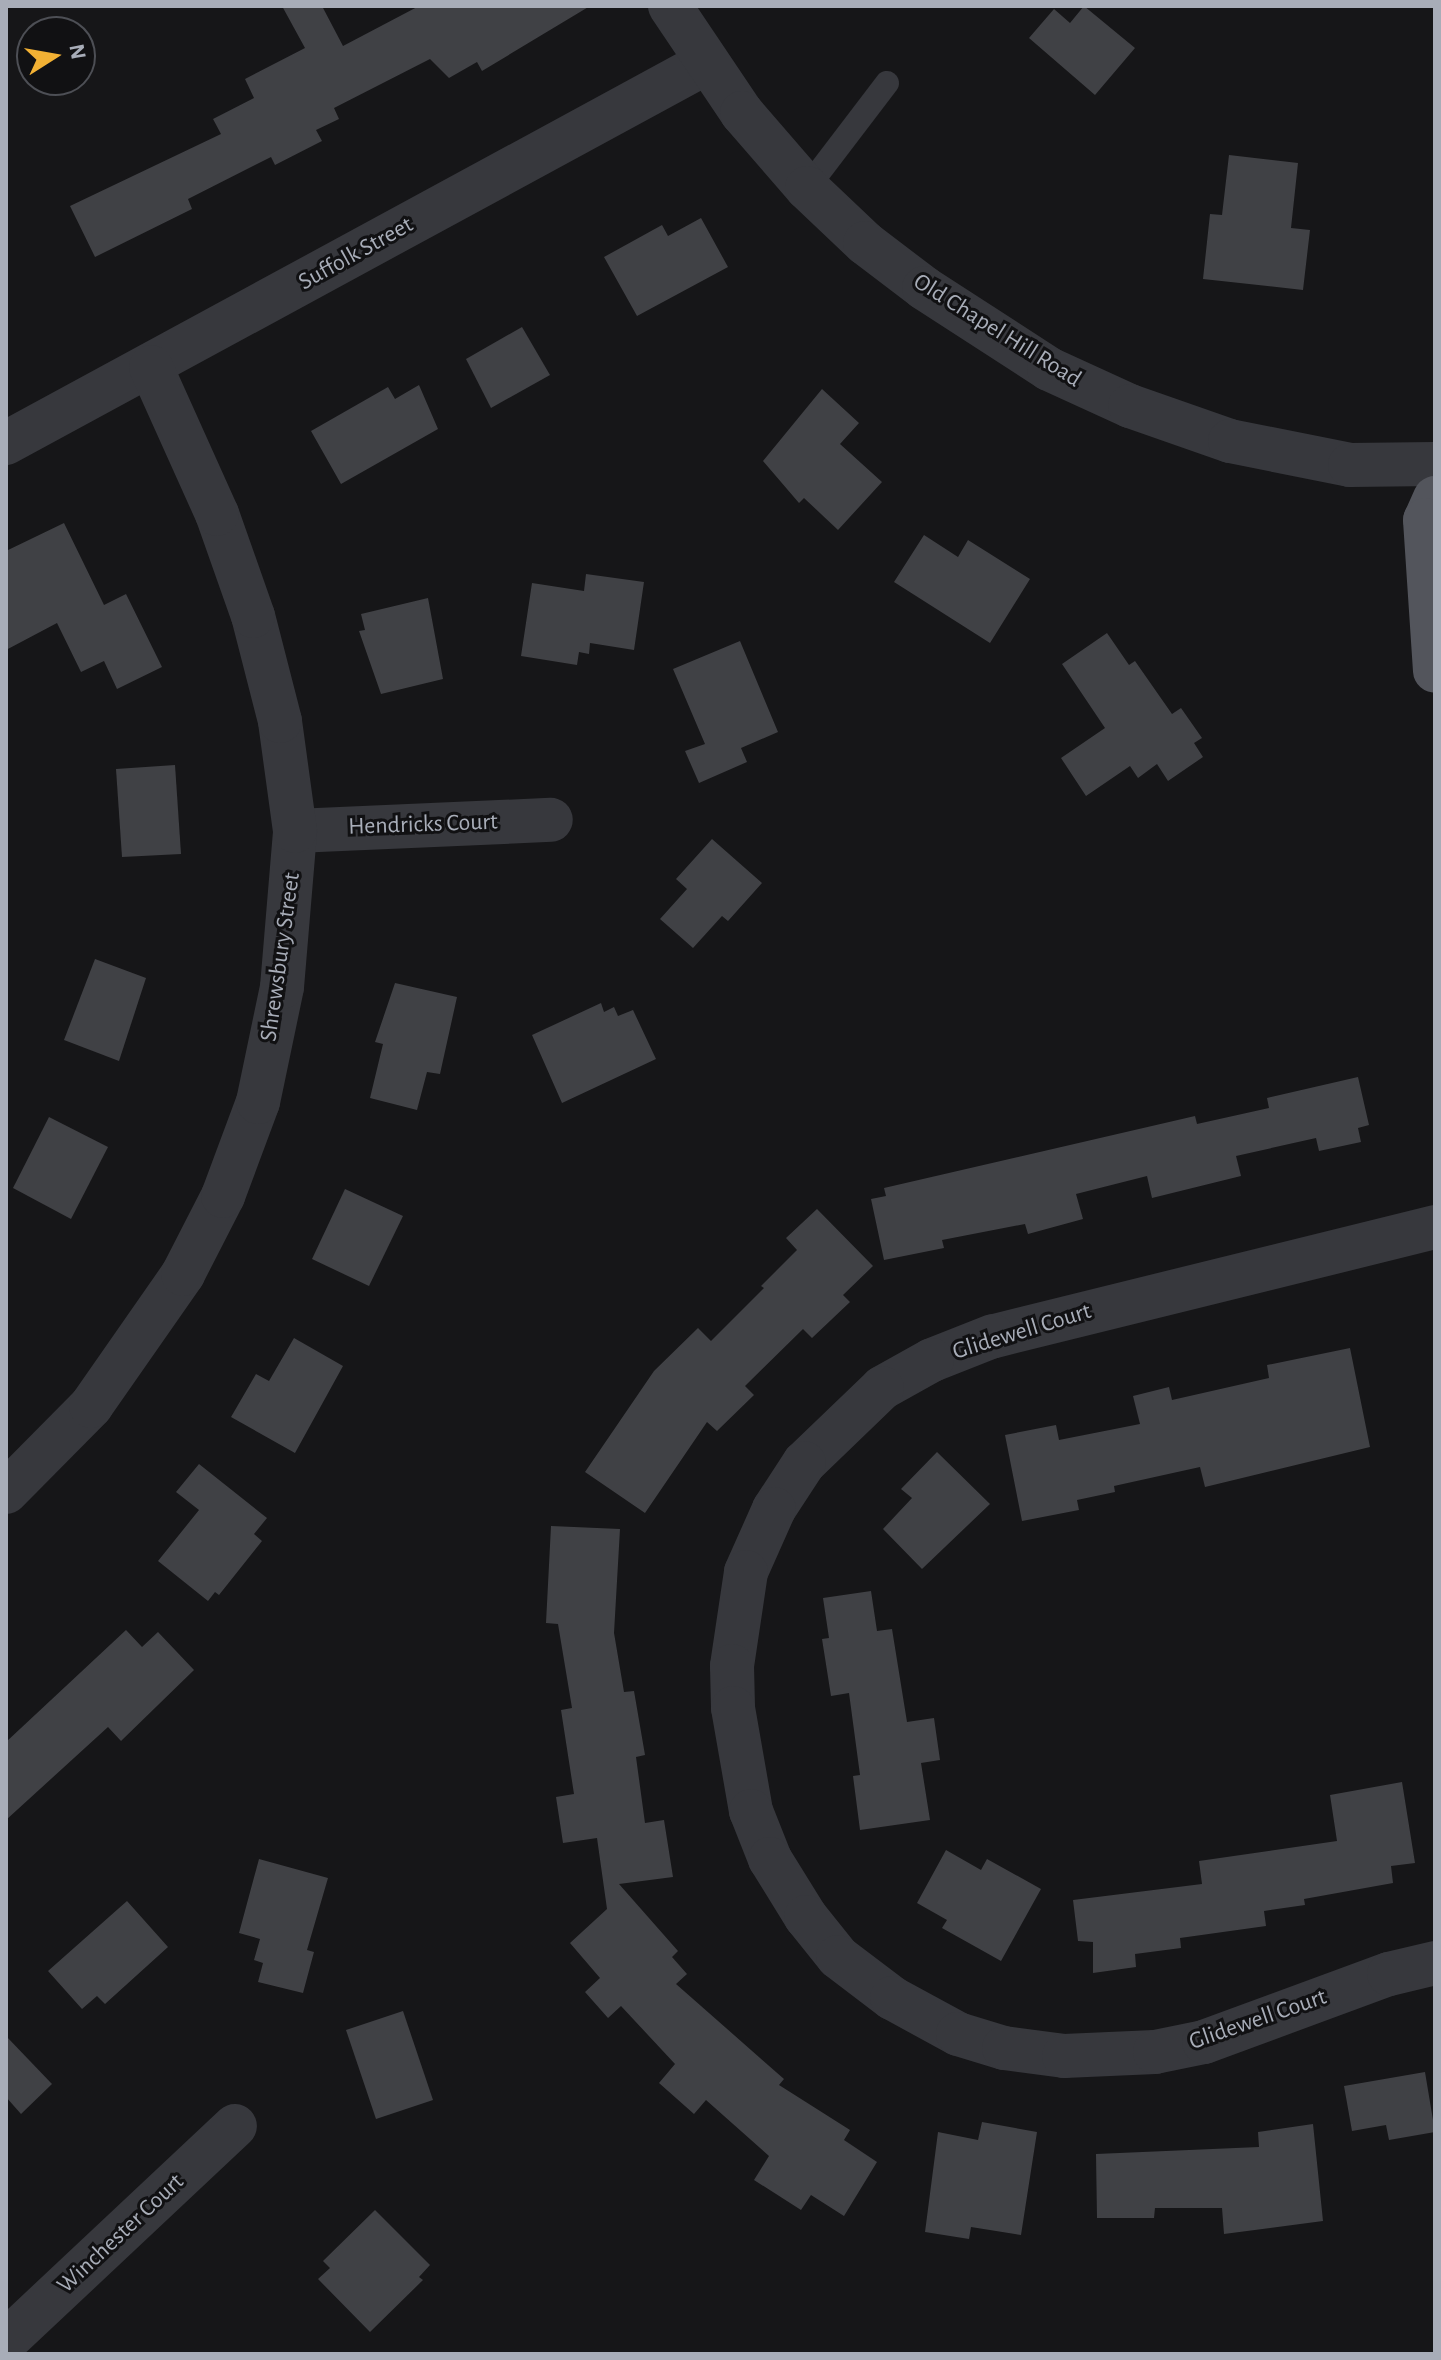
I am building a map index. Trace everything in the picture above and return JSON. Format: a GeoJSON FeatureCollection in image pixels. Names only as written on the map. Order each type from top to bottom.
{"type":"FeatureCollection","features":[{"type":"Feature","properties":{"kind":"main road"},"geometry":{"type":"LineString","coordinates":[[1435,498],[1425,520],[1435,671]]}},
{"type":"Feature","properties":{"kind":"street","name":"Old Chapel Hill Road"},"geometry":{"type":"LineString","coordinates":[[670,6],[748,122],[807,188],[865,243],[924,288],[1086,388],[1230,441],[1350,465],[1435,464]]}},
{"type":"Feature","properties":{"kind":"street","name":"Suffolk Street"},"geometry":{"type":"LineString","coordinates":[[6,443],[706,63]]}},
{"type":"Feature","properties":{"kind":"street","name":"Shrewsbury Street"},"geometry":{"type":"LineString","coordinates":[[6,1492],[91,1406],[134,1351],[183,1274],[223,1196],[258,1102],[282,987],[295,831],[280,721],[253,616],[217,514],[151,367]]}},
{"type":"Feature","properties":{"kind":"street","name":"Hendricks Court"},"geometry":{"type":"LineString","coordinates":[[295,831],[551,820]]}},
{"type":"Feature","properties":{"kind":"street","name":"Glidewell Court"},"geometry":{"type":"LineString","coordinates":[[1435,1227],[993,1336],[932,1360],[882,1388],[804,1463],[774,1509],[746,1572],[732,1666],[733,1708],[751,1811],[770,1859],[806,1917],[838,1957],[892,1998],[958,2034],[1004,2048],[1064,2056],[1155,2052],[1232,2033],[1389,1974],[1435,1963]]}},
{"type":"Feature","properties":{"kind":"street","name":"Winchester Court"},"geometry":{"type":"LineString","coordinates":[[6,2341],[235,2126]]}},
{"type":"Feature","properties":{"kind":"lane"},"geometry":{"type":"LineString","coordinates":[[807,188],[887,83]]}},
{"type":"Feature","properties":{"kind":"building"},"geometry":{"type":"Polygon","coordinates":[[[282,6],[322,6],[343,46],[419,6],[590,6],[482,71],[477,62],[449,78],[430,59],[334,108],[339,119],[316,130],[322,141],[275,165],[271,157],[188,199],[192,209],[95,257],[70,206],[221,134],[213,119],[254,98],[245,79],[305,48],[282,6]]]}},
{"type":"Feature","properties":{"kind":"building"},"geometry":{"type":"Polygon","coordinates":[[[1084,6],[1135,48],[1095,95],[1029,38],[1054,9],[1070,23],[1084,6]]]}},
{"type":"Feature","properties":{"kind":"building"},"geometry":{"type":"Polygon","coordinates":[[[1229,155],[1298,163],[1291,228],[1310,230],[1303,290],[1203,279],[1210,214],[1222,215],[1229,155]]]}},
{"type":"Feature","properties":{"kind":"building"},"geometry":{"type":"Polygon","coordinates":[[[701,218],[728,267],[637,316],[604,257],[662,225],[668,236],[701,218]]]}},
{"type":"Feature","properties":{"kind":"building"},"geometry":{"type":"Polygon","coordinates":[[[522,327],[550,375],[491,408],[466,359],[522,327]]]}},
{"type":"Feature","properties":{"kind":"building"},"geometry":{"type":"Polygon","coordinates":[[[419,385],[438,429],[341,484],[311,431],[388,387],[395,399],[419,385]]]}},
{"type":"Feature","properties":{"kind":"building"},"geometry":{"type":"Polygon","coordinates":[[[822,389],[859,423],[840,444],[882,482],[838,530],[804,498],[799,503],[763,461],[822,389]]]}},
{"type":"Feature","properties":{"kind":"building"},"geometry":{"type":"Polygon","coordinates":[[[64,523],[104,605],[126,594],[162,667],[117,689],[104,661],[81,672],[57,623],[6,650],[6,551],[64,523]]]}},
{"type":"Feature","properties":{"kind":"building"},"geometry":{"type":"Polygon","coordinates":[[[924,535],[958,557],[968,540],[1030,579],[990,643],[894,582],[924,535]]]}},
{"type":"Feature","properties":{"kind":"building"},"geometry":{"type":"Polygon","coordinates":[[[586,574],[644,582],[634,650],[590,643],[589,654],[579,652],[577,665],[521,656],[532,583],[584,591],[586,574]]]}},
{"type":"Feature","properties":{"kind":"building"},"geometry":{"type":"Polygon","coordinates":[[[428,598],[443,679],[381,694],[359,631],[365,630],[361,614],[428,598]]]}},
{"type":"Feature","properties":{"kind":"building"},"geometry":{"type":"Polygon","coordinates":[[[1107,633],[1129,665],[1135,661],[1172,714],[1181,708],[1202,738],[1194,743],[1203,757],[1168,781],[1157,764],[1138,778],[1130,766],[1086,796],[1061,758],[1105,728],[1062,664],[1107,633]]]}},
{"type":"Feature","properties":{"kind":"building"},"geometry":{"type":"Polygon","coordinates":[[[740,641],[778,732],[741,748],[747,762],[699,783],[685,751],[705,744],[673,669],[740,641]]]}},
{"type":"Feature","properties":{"kind":"building"},"geometry":{"type":"Polygon","coordinates":[[[175,765],[181,854],[122,857],[116,769],[175,765]]]}},
{"type":"Feature","properties":{"kind":"building"},"geometry":{"type":"Polygon","coordinates":[[[712,839],[762,883],[728,921],[722,916],[693,948],[660,919],[687,889],[676,879],[712,839]]]}},
{"type":"Feature","properties":{"kind":"building"},"geometry":{"type":"Polygon","coordinates":[[[95,959],[146,978],[119,1061],[64,1040],[95,959]]]}},
{"type":"Feature","properties":{"kind":"building"},"geometry":{"type":"Polygon","coordinates":[[[395,983],[457,997],[440,1074],[427,1072],[417,1110],[370,1098],[383,1044],[375,1042],[395,983]]]}},
{"type":"Feature","properties":{"kind":"building"},"geometry":{"type":"Polygon","coordinates":[[[601,1003],[604,1012],[614,1007],[618,1016],[633,1010],[656,1059],[562,1103],[532,1035],[601,1003]]]}},
{"type":"Feature","properties":{"kind":"building"},"geometry":{"type":"Polygon","coordinates":[[[1358,1077],[1369,1125],[1358,1128],[1361,1142],[1319,1151],[1316,1138],[1236,1156],[1241,1176],[1152,1198],[1147,1176],[1076,1194],[1083,1219],[1028,1234],[1025,1224],[942,1240],[944,1248],[884,1260],[871,1199],[886,1196],[884,1188],[1195,1116],[1197,1124],[1269,1108],[1267,1098],[1358,1077]]]}},
{"type":"Feature","properties":{"kind":"building"},"geometry":{"type":"Polygon","coordinates":[[[49,1117],[108,1147],[71,1219],[13,1188],[49,1117]]]}},
{"type":"Feature","properties":{"kind":"building"},"geometry":{"type":"Polygon","coordinates":[[[345,1189],[403,1216],[369,1286],[312,1259],[345,1189]]]}},
{"type":"Feature","properties":{"kind":"building"},"geometry":{"type":"Polygon","coordinates":[[[817,1209],[873,1266],[843,1295],[850,1302],[812,1338],[803,1329],[745,1386],[754,1395],[717,1431],[707,1422],[645,1513],[585,1472],[654,1371],[698,1328],[711,1341],[797,1250],[786,1238],[817,1209]]]}},
{"type":"Feature","properties":{"kind":"building"},"geometry":{"type":"Polygon","coordinates":[[[294,1338],[343,1366],[295,1453],[231,1417],[256,1374],[269,1381],[294,1338]]]}},
{"type":"Feature","properties":{"kind":"building"},"geometry":{"type":"Polygon","coordinates":[[[1350,1348],[1370,1447],[1205,1487],[1200,1467],[1114,1486],[1115,1492],[1077,1500],[1079,1510],[1022,1521],[1005,1435],[1056,1425],[1059,1440],[1140,1424],[1133,1396],[1169,1387],[1172,1400],[1269,1378],[1267,1365],[1350,1348]]]}},
{"type":"Feature","properties":{"kind":"building"},"geometry":{"type":"Polygon","coordinates":[[[937,1452],[990,1504],[922,1569],[883,1529],[912,1498],[901,1489],[937,1452]]]}},
{"type":"Feature","properties":{"kind":"building"},"geometry":{"type":"Polygon","coordinates":[[[199,1464],[267,1518],[254,1534],[262,1541],[219,1595],[215,1592],[208,1601],[158,1561],[199,1510],[176,1492],[199,1464]]]}},
{"type":"Feature","properties":{"kind":"building"},"geometry":{"type":"Polygon","coordinates":[[[551,1526],[620,1529],[614,1633],[624,1692],[634,1691],[645,1755],[636,1757],[645,1823],[664,1820],[673,1877],[619,1884],[678,1951],[672,1957],[687,1974],[676,1984],[784,2079],[779,2085],[850,2130],[844,2140],[877,2162],[844,2216],[811,2195],[801,2210],[754,2180],[769,2156],[706,2100],[694,2114],[659,2083],[675,2064],[621,2006],[608,2018],[585,1992],[600,1978],[570,1943],[607,1909],[597,1838],[563,1843],[556,1797],[574,1794],[561,1710],[572,1708],[558,1624],[546,1623],[551,1526]]]}},
{"type":"Feature","properties":{"kind":"building"},"geometry":{"type":"Polygon","coordinates":[[[871,1591],[877,1631],[892,1629],[907,1722],[934,1718],[940,1760],[921,1763],[930,1820],[860,1830],[853,1776],[860,1775],[849,1693],[831,1696],[822,1639],[829,1638],[823,1598],[871,1591]]]}},
{"type":"Feature","properties":{"kind":"building"},"geometry":{"type":"Polygon","coordinates":[[[126,1630],[142,1647],[158,1632],[194,1670],[121,1741],[108,1727],[6,1820],[6,1742],[126,1630]]]}},
{"type":"Feature","properties":{"kind":"building"},"geometry":{"type":"Polygon","coordinates":[[[1402,1782],[1415,1863],[1391,1866],[1393,1883],[1304,1899],[1305,1905],[1264,1911],[1266,1926],[1180,1938],[1181,1948],[1135,1954],[1136,1967],[1093,1973],[1093,1942],[1078,1941],[1073,1900],[1202,1884],[1199,1861],[1337,1841],[1330,1795],[1402,1782]]]}},
{"type":"Feature","properties":{"kind":"building"},"geometry":{"type":"Polygon","coordinates":[[[946,1850],[981,1870],[987,1859],[1041,1889],[1001,1961],[942,1928],[947,1920],[917,1903],[946,1850]]]}},
{"type":"Feature","properties":{"kind":"building"},"geometry":{"type":"Polygon","coordinates":[[[259,1859],[328,1878],[307,1950],[314,1952],[303,1993],[258,1982],[263,1963],[254,1960],[260,1939],[239,1933],[259,1859]]]}},
{"type":"Feature","properties":{"kind":"building"},"geometry":{"type":"Polygon","coordinates":[[[127,1901],[168,1947],[105,2004],[97,1996],[82,2009],[48,1971],[127,1901]]]}},
{"type":"Feature","properties":{"kind":"building"},"geometry":{"type":"Polygon","coordinates":[[[403,2011],[433,2100],[376,2119],[346,2030],[403,2011]]]}},
{"type":"Feature","properties":{"kind":"building"},"geometry":{"type":"Polygon","coordinates":[[[6,2036],[52,2084],[21,2114],[6,2097],[6,2036]]]}},
{"type":"Feature","properties":{"kind":"building"},"geometry":{"type":"Polygon","coordinates":[[[1425,2072],[1435,2132],[1389,2140],[1386,2125],[1352,2131],[1344,2086],[1425,2072]]]}},
{"type":"Feature","properties":{"kind":"building"},"geometry":{"type":"Polygon","coordinates":[[[982,2122],[1037,2132],[1021,2235],[971,2227],[969,2239],[925,2232],[938,2132],[978,2140],[982,2122]]]}},
{"type":"Feature","properties":{"kind":"building"},"geometry":{"type":"Polygon","coordinates":[[[1313,2124],[1323,2221],[1224,2234],[1222,2208],[1155,2208],[1154,2218],[1097,2218],[1096,2154],[1259,2147],[1258,2132],[1313,2124]]]}},
{"type":"Feature","properties":{"kind":"building"},"geometry":{"type":"Polygon","coordinates":[[[375,2210],[430,2265],[419,2277],[423,2280],[370,2332],[318,2279],[330,2268],[323,2261],[375,2210]]]}}]}
